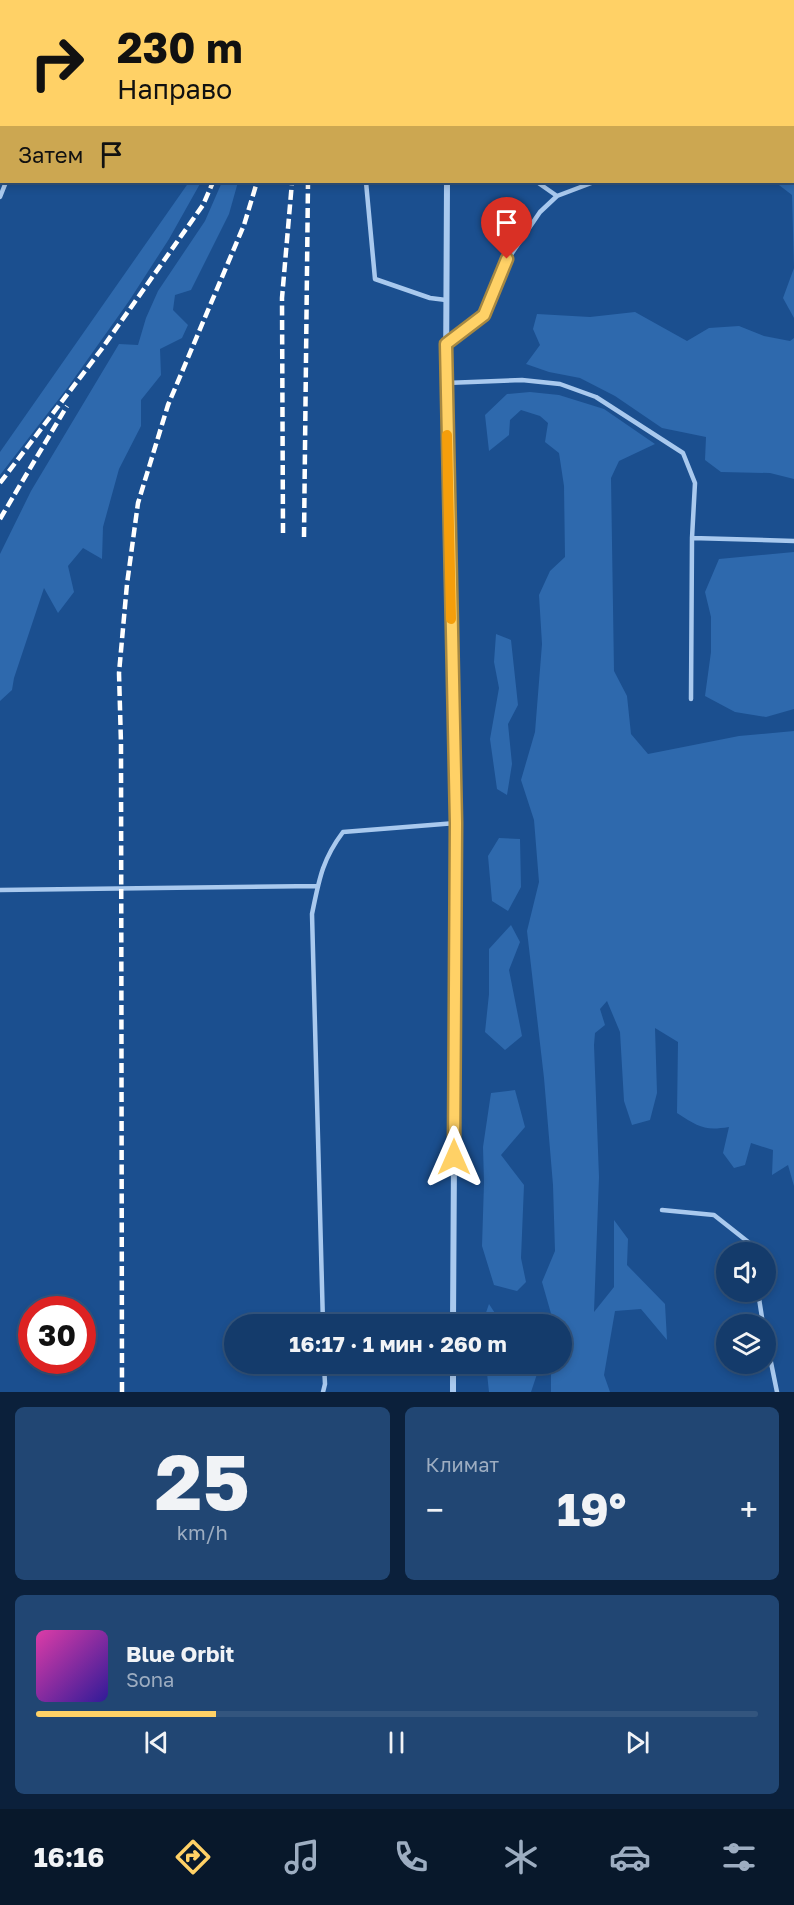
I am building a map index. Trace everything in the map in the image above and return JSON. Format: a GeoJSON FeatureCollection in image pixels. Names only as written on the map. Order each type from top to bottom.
{"type":"FeatureCollection","features":[{"type":"Feature","properties":{"kind":"street"},"geometry":{"type":"LineString","coordinates":[[447,183],[446,383],[456,823],[453,1314]]}},
{"type":"Feature","properties":{"kind":"street"},"geometry":{"type":"LineString","coordinates":[[453,1374],[453,1392]]}},
{"type":"Feature","properties":{"kind":"lane"},"geometry":{"type":"LineString","coordinates":[[0,197],[6,183]]}},
{"type":"Feature","properties":{"kind":"lane"},"geometry":{"type":"LineString","coordinates":[[366,183],[375,279],[430,298],[446,300]]}},
{"type":"Feature","properties":{"kind":"lane"},"geometry":{"type":"LineString","coordinates":[[538,183],[557,196]]}},
{"type":"Feature","properties":{"kind":"lane"},"geometry":{"type":"LineString","coordinates":[[446,344],[484,315],[507,259],[540,212],[557,196],[591,183]]}},
{"type":"Feature","properties":{"kind":"lane"},"geometry":{"type":"LineString","coordinates":[[446,383],[522,380],[560,384],[597,397],[683,453],[695,483],[692,538],[691,699]]}},
{"type":"Feature","properties":{"kind":"lane"},"geometry":{"type":"LineString","coordinates":[[692,538],[794,542]]}},
{"type":"Feature","properties":{"kind":"lane"},"geometry":{"type":"LineString","coordinates":[[323,1314],[312,914],[321,870],[331,848],[343,832],[456,823]]}},
{"type":"Feature","properties":{"kind":"lane"},"geometry":{"type":"LineString","coordinates":[[0,890],[318,886]]}},
{"type":"Feature","properties":{"kind":"lane"},"geometry":{"type":"LineString","coordinates":[[662,1210],[714,1215],[748,1242]]}},
{"type":"Feature","properties":{"kind":"lane"},"geometry":{"type":"LineString","coordinates":[[323,1392],[324,1374]]}},
{"type":"Feature","properties":{"kind":"lane"},"geometry":{"type":"LineString","coordinates":[[773,1374],[777,1392]]}},
{"type":"Feature","properties":{"kind":"shaded area"},"geometry":{"type":"Polygon","coordinates":[[[188,183],[200,183],[169,239],[129,301],[68,387],[0,475],[0,452],[188,183]]]}},
{"type":"Feature","properties":{"kind":"shaded area"},"geometry":{"type":"Polygon","coordinates":[[[222,183],[238,183],[229,214],[191,290],[175,295],[173,310],[188,325],[182,338],[160,349],[161,375],[141,400],[141,426],[119,469],[103,527],[102,559],[83,548],[68,566],[74,592],[58,613],[44,588],[12,690],[0,701],[0,554],[31,491],[119,344],[138,345],[146,318],[158,291],[205,221],[222,183]]]}},
{"type":"Feature","properties":{"kind":"shaded area"},"geometry":{"type":"Polygon","coordinates":[[[776,183],[794,183],[794,268],[792,195],[776,183]]]}},
{"type":"Feature","properties":{"kind":"shaded area"},"geometry":{"type":"Polygon","coordinates":[[[794,268],[794,318],[783,298],[794,268]]]}},
{"type":"Feature","properties":{"kind":"shaded area"},"geometry":{"type":"Polygon","coordinates":[[[635,312],[687,341],[709,328],[739,326],[764,336],[790,341],[794,338],[794,479],[770,473],[721,472],[705,460],[706,437],[662,428],[615,396],[580,378],[549,372],[526,364],[540,345],[533,329],[537,314],[590,317],[635,312]]]}},
{"type":"Feature","properties":{"kind":"shaded area"},"geometry":{"type":"Polygon","coordinates":[[[530,392],[559,395],[604,409],[655,444],[619,461],[611,478],[614,671],[627,696],[631,734],[648,754],[739,736],[794,731],[794,1186],[788,1165],[772,1175],[773,1150],[751,1143],[745,1165],[734,1168],[723,1153],[729,1127],[702,1127],[677,1113],[678,1042],[655,1028],[657,1093],[650,1120],[632,1125],[624,1101],[620,1032],[607,1001],[600,1009],[605,1025],[595,1033],[594,1045],[599,1177],[594,1312],[614,1287],[614,1220],[628,1239],[627,1265],[665,1304],[667,1340],[641,1309],[615,1311],[604,1375],[610,1392],[551,1392],[551,1374],[572,1374],[572,1314],[551,1314],[542,1282],[555,1251],[553,1185],[544,1078],[527,931],[539,882],[534,820],[521,780],[535,732],[542,644],[539,595],[550,571],[565,557],[564,486],[559,453],[545,442],[548,423],[540,416],[521,410],[510,420],[509,435],[489,451],[485,415],[507,394],[530,392]]]}},
{"type":"Feature","properties":{"kind":"shaded area"},"geometry":{"type":"Polygon","coordinates":[[[794,552],[794,709],[766,717],[735,712],[705,696],[711,652],[711,617],[705,592],[719,559],[794,552]]]}},
{"type":"Feature","properties":{"kind":"shaded area"},"geometry":{"type":"Polygon","coordinates":[[[496,634],[511,640],[518,705],[508,724],[512,764],[507,795],[497,789],[490,739],[499,688],[494,662],[496,634]]]}},
{"type":"Feature","properties":{"kind":"shaded area"},"geometry":{"type":"Polygon","coordinates":[[[499,838],[520,839],[521,887],[508,911],[492,901],[488,856],[499,838]]]}},
{"type":"Feature","properties":{"kind":"shaded area"},"geometry":{"type":"Polygon","coordinates":[[[511,925],[520,942],[509,970],[522,1036],[505,1050],[485,1032],[489,994],[489,949],[511,925]]]}},
{"type":"Feature","properties":{"kind":"shaded area"},"geometry":{"type":"Polygon","coordinates":[[[515,1090],[525,1127],[501,1155],[524,1185],[521,1258],[526,1282],[517,1291],[494,1285],[482,1246],[483,1147],[491,1093],[515,1090]]]}},
{"type":"Feature","properties":{"kind":"shaded area"},"geometry":{"type":"Polygon","coordinates":[[[489,1304],[496,1314],[486,1314],[489,1304]]]}},
{"type":"Feature","properties":{"kind":"shaded area"},"geometry":{"type":"Polygon","coordinates":[[[487,1374],[537,1374],[531,1392],[489,1392],[487,1374]]]}},
{"type":"Feature","properties":{"kind":"railway"},"geometry":{"type":"LineString","coordinates":[[0,483],[101,350],[203,205],[213,183]]}},
{"type":"Feature","properties":{"kind":"railway"},"geometry":{"type":"LineString","coordinates":[[122,1392],[119,673],[127,584],[138,503],[168,405],[244,225],[257,183]]}},
{"type":"Feature","properties":{"kind":"railway"},"geometry":{"type":"LineString","coordinates":[[283,533],[282,298],[292,183]]}},
{"type":"Feature","properties":{"kind":"railway"},"geometry":{"type":"LineString","coordinates":[[304,537],[308,183]]}},
{"type":"Feature","properties":{"kind":"railway"},"geometry":{"type":"LineString","coordinates":[[0,519],[67,406]]}},
{"type":"Feature","properties":{"kind":"slow traffic"},"geometry":{"type":"LineString","coordinates":[[447,435],[451,619]]}},
{"type":"Feature","properties":{"kind":"route"},"geometry":{"type":"LineString","coordinates":[[454,1157],[456,823],[446,344],[484,315],[507,259]]}}]}
